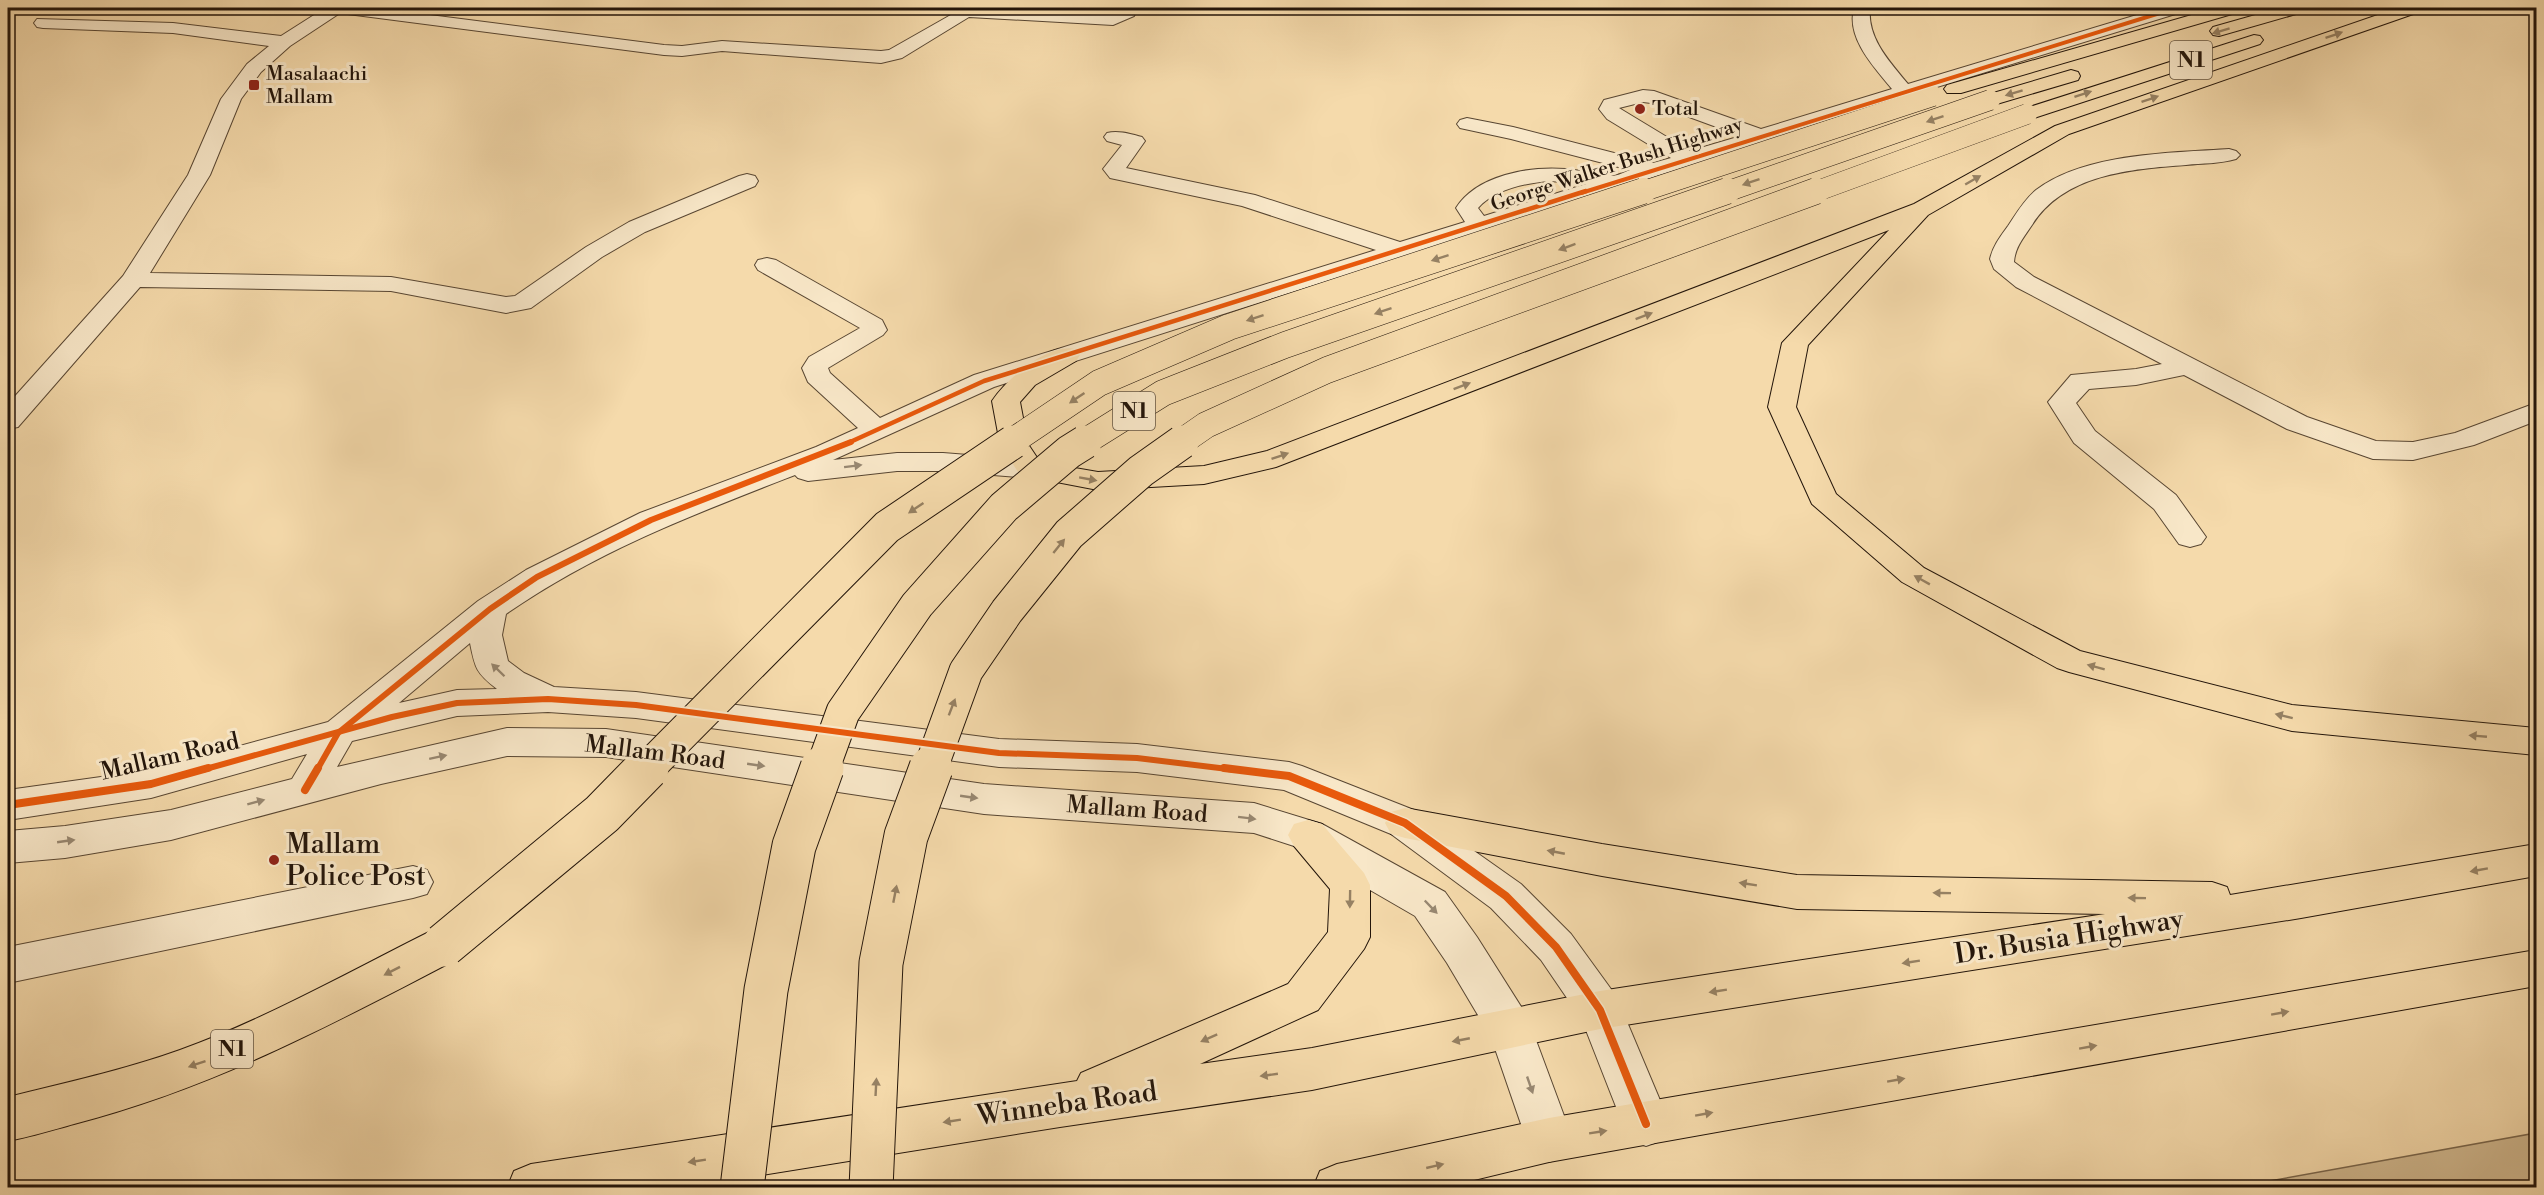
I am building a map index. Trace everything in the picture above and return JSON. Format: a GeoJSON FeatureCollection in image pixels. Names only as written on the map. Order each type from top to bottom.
{"type":"FeatureCollection","features":[{"type":"Feature","properties":{"kind":"highway","name":"N1"},"geometry":{"type":"LineString","coordinates":[[8,1119],[102,1096],[205,1061],[295,1020],[444,945],[602,814],[887,527],[1099,383],[1229,327],[1954,89],[2233,8]]}},
{"type":"Feature","properties":{"kind":"highway"},"geometry":{"type":"LineString","coordinates":[[1067,355],[1025,379],[1006,401],[1014,444],[1030,469],[1098,481],[1204,475],[1276,458],[1922,209],[2062,130],[2413,8]]}},
{"type":"Feature","properties":{"kind":"highway","name":"N1"},"geometry":{"type":"LineString","coordinates":[[2204,36],[2303,15]]}},
{"type":"Feature","properties":{"kind":"highway","name":"N1"},"geometry":{"type":"LineString","coordinates":[[871,1188],[881,963],[906,836],[966,671],[1007,611],[1069,534],[1141,471],[1206,424],[1327,370],[2303,15]]}},
{"type":"Feature","properties":{"kind":"highway","name":"N1"},"geometry":{"type":"LineString","coordinates":[[742,1188],[766,990],[794,846],[843,712],[917,606],[1004,507],[1069,452],[1163,393],[1286,345],[1990,100],[2092,70]]}},
{"type":"Feature","properties":{"kind":"highway"},"geometry":{"type":"LineString","coordinates":[[1922,209],[1795,343],[1782,407],[1823,498],[1913,575],[2069,660],[2292,718],[2536,742]]}},
{"type":"Feature","properties":{"kind":"highway"},"geometry":{"type":"LineString","coordinates":[[1406,823],[1602,860],[1797,892],[2301,902]]}},
{"type":"Feature","properties":{"kind":"highway"},"geometry":{"type":"LineString","coordinates":[[1059,1105],[1303,997],[1349,937],[1350,885],[1308,835]]}},
{"type":"Feature","properties":{"kind":"highway","name":"Dr. Busia Highway"},"geometry":{"type":"LineString","coordinates":[[1600,1010],[2301,902],[2536,860]]}},
{"type":"Feature","properties":{"kind":"highway"},"geometry":{"type":"LineString","coordinates":[[1337,1188],[1549,1140],[2536,968]]}},
{"type":"Feature","properties":{"kind":"highway","name":"Winneba Road"},"geometry":{"type":"LineString","coordinates":[[531,1188],[1059,1105],[1312,1069],[1600,1010]]}},
{"type":"Feature","properties":{"kind":"street"},"geometry":{"type":"LineString","coordinates":[[8,421],[133,280],[200,175],[231,99],[254,68],[284,42],[337,8],[664,50],[722,46],[881,57],[895,54],[966,12],[1113,20],[1128,12],[1129,8]]}},
{"type":"Feature","properties":{"kind":"street"},"geometry":{"type":"LineString","coordinates":[[1862,8],[1860,12],[1862,29],[1871,49],[1904,91]]}},
{"type":"Feature","properties":{"kind":"street","name":"George Walker Bush Highway"},"geometry":{"type":"LineString","coordinates":[[753,481],[878,430],[984,381],[1760,136],[2176,8]]}},
{"type":"Feature","properties":{"kind":"street"},"geometry":{"type":"LineString","coordinates":[[44,23],[193,30],[284,42]]}},
{"type":"Feature","properties":{"kind":"street"},"geometry":{"type":"LineString","coordinates":[[1689,159],[1623,122],[1609,109],[1611,104],[1643,96],[1676,104],[1760,136]]}},
{"type":"Feature","properties":{"kind":"street"},"geometry":{"type":"LineString","coordinates":[[1648,137],[1711,117]]}},
{"type":"Feature","properties":{"kind":"street"},"geometry":{"type":"LineString","coordinates":[[1467,123],[1502,130],[1653,171]]}},
{"type":"Feature","properties":{"kind":"street"},"geometry":{"type":"LineString","coordinates":[[1114,136],[1135,141],[1114,169],[1118,173],[1247,200],[1400,250]]}},
{"type":"Feature","properties":{"kind":"street"},"geometry":{"type":"LineString","coordinates":[[2229,155],[2154,161],[2085,174],[2046,194],[2020,224],[2001,253],[2002,264],[2025,282],[2297,423],[2373,450],[2413,452],[2464,439],[2536,411]]}},
{"type":"Feature","properties":{"kind":"street"},"geometry":{"type":"LineString","coordinates":[[1479,225],[1467,208],[1472,199],[1507,182],[1546,173],[1575,174],[1614,183]]}},
{"type":"Feature","properties":{"kind":"street"},"geometry":{"type":"LineString","coordinates":[[133,280],[391,284],[506,305],[522,303],[594,252],[637,226],[747,181]]}},
{"type":"Feature","properties":{"kind":"street"},"geometry":{"type":"LineString","coordinates":[[767,265],[873,325],[874,330],[869,334],[818,363],[815,368],[818,376],[878,430]]}},
{"type":"Feature","properties":{"kind":"street"},"geometry":{"type":"LineString","coordinates":[[2190,366],[2136,377],[2081,381],[2062,402],[2084,437],[2165,502],[2190,537]]}},
{"type":"Feature","properties":{"kind":"street"},"geometry":{"type":"LineString","coordinates":[[305,790],[338,733],[490,609],[537,578],[619,535],[696,502],[753,481],[857,465],[897,462],[943,462],[1030,469]]}},
{"type":"Feature","properties":{"kind":"street"},"geometry":{"type":"LineString","coordinates":[[490,609],[485,635],[492,667],[512,682],[548,699],[636,705],[999,753],[1137,758],[1289,776],[1406,823],[1506,896],[1556,947],[1600,1010],[1647,1124]]}},
{"type":"Feature","properties":{"kind":"street","name":"Mallam Road"},"geometry":{"type":"LineString","coordinates":[[8,805],[76,797],[151,784],[392,717],[457,703],[548,699]]}},
{"type":"Feature","properties":{"kind":"street","name":"Mallam Road"},"geometry":{"type":"LineString","coordinates":[[8,847],[65,842],[171,825],[381,770],[507,742],[606,743],[984,799],[1254,818],[1308,835],[1430,904],[1462,950],[1511,1030],[1549,1140]]}},
{"type":"Feature","properties":{"kind":"street"},"geometry":{"type":"LineString","coordinates":[[8,964],[413,882]]}},
{"type":"Feature","properties":{"kind":"shaded area"},"geometry":{"type":"Polygon","coordinates":[[[2536,1133],[2536,1187],[2236,1187],[2536,1133]]]}},
{"type":"Feature","properties":{"kind":"cycle path"},"geometry":{"type":"LineString","coordinates":[[305,790],[338,733],[490,609],[537,577],[651,520],[826,453],[984,381],[1904,91],[2176,8]]}},
{"type":"Feature","properties":{"kind":"cycle path"},"geometry":{"type":"LineString","coordinates":[[8,805],[151,784],[392,717],[457,703],[548,699],[636,705],[999,753],[1137,758],[1289,776],[1405,823],[1506,896],[1556,947],[1600,1010],[1646,1124]]}},
{"type":"Feature","properties":{"kind":"place","name":"Masalaachi Mallam"},"geometry":{"type":"Point","coordinates":[254,85]}},
{"type":"Feature","properties":{"kind":"place","name":"Total"},"geometry":{"type":"Point","coordinates":[1640,109]}},
{"type":"Feature","properties":{"kind":"place","name":"Mallam Police Post"},"geometry":{"type":"Point","coordinates":[274,860]}}]}
